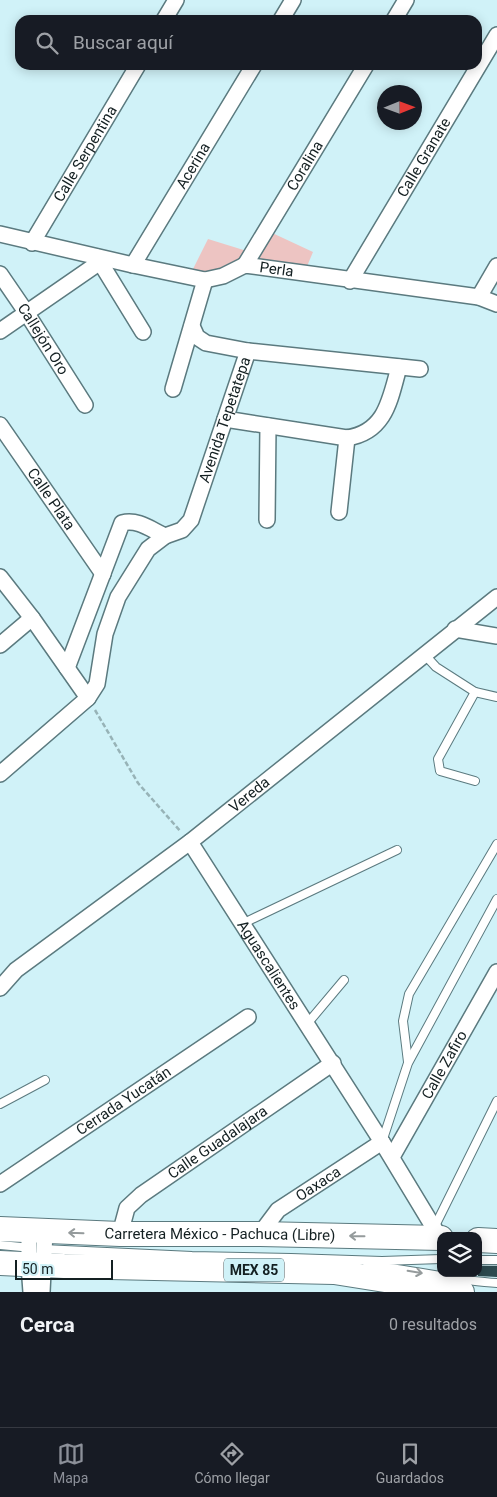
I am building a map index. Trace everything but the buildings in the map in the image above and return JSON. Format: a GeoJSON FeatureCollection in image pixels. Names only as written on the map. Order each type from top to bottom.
{"type":"FeatureCollection","features":[{"type":"Feature","properties":{"kind":"main road","name":"Carretera México - Pachuca (Libre)"},"geometry":{"type":"LineString","coordinates":[[0,1229],[36,1250],[334,1272],[409,1288],[462,1292]]}},
{"type":"Feature","properties":{"kind":"main road","name":"Carretera México - Pachuca (Libre)"},"geometry":{"type":"LineString","coordinates":[[0,1264],[36,1250],[120,1234],[437,1235]]}},
{"type":"Feature","properties":{"kind":"main road"},"geometry":{"type":"LineString","coordinates":[[482,1240],[497,1241]]}},
{"type":"Feature","properties":{"kind":"street"},"geometry":{"type":"LineString","coordinates":[[167,15],[176,0]]}},
{"type":"Feature","properties":{"kind":"street"},"geometry":{"type":"LineString","coordinates":[[284,15],[293,0]]}},
{"type":"Feature","properties":{"kind":"street"},"geometry":{"type":"LineString","coordinates":[[397,15],[406,0]]}},
{"type":"Feature","properties":{"kind":"street","name":"Calle Granate"},"geometry":{"type":"LineString","coordinates":[[482,60],[497,35]]}},
{"type":"Feature","properties":{"kind":"street","name":"Calle Serpentina"},"geometry":{"type":"LineString","coordinates":[[32,242],[135,70]]}},
{"type":"Feature","properties":{"kind":"street","name":"Acerina"},"geometry":{"type":"LineString","coordinates":[[133,266],[251,70]]}},
{"type":"Feature","properties":{"kind":"street","name":"Coralina"},"geometry":{"type":"LineString","coordinates":[[245,265],[363,70]]}},
{"type":"Feature","properties":{"kind":"street","name":"Calle Granate"},"geometry":{"type":"LineString","coordinates":[[350,281],[476,70]]}},
{"type":"Feature","properties":{"kind":"street","name":"Perla"},"geometry":{"type":"LineString","coordinates":[[0,234],[98,260],[205,280],[223,276],[245,265],[350,281],[479,297],[497,304]]}},
{"type":"Feature","properties":{"kind":"street"},"geometry":{"type":"LineString","coordinates":[[0,331],[98,260],[143,332]]}},
{"type":"Feature","properties":{"kind":"street"},"geometry":{"type":"LineString","coordinates":[[479,297],[497,266]]}},
{"type":"Feature","properties":{"kind":"street","name":"Callejón Oro"},"geometry":{"type":"LineString","coordinates":[[0,274],[85,405]]}},
{"type":"Feature","properties":{"kind":"street"},"geometry":{"type":"LineString","coordinates":[[174,390],[205,280]]}},
{"type":"Feature","properties":{"kind":"street","name":"Avenida Tepetatepa"},"geometry":{"type":"LineString","coordinates":[[88,698],[97,684],[105,634],[118,597],[148,549],[164,536],[182,530],[191,520],[248,351],[206,343],[197,337],[192,326]]}},
{"type":"Feature","properties":{"kind":"street"},"geometry":{"type":"LineString","coordinates":[[248,351],[420,368]]}},
{"type":"Feature","properties":{"kind":"street"},"geometry":{"type":"LineString","coordinates":[[225,419],[347,438],[361,436],[374,427],[388,406],[399,367]]}},
{"type":"Feature","properties":{"kind":"street","name":"Calle Plata"},"geometry":{"type":"LineString","coordinates":[[0,426],[102,574]]}},
{"type":"Feature","properties":{"kind":"street"},"geometry":{"type":"LineString","coordinates":[[267,520],[268,426]]}},
{"type":"Feature","properties":{"kind":"street"},"geometry":{"type":"LineString","coordinates":[[339,512],[347,438]]}},
{"type":"Feature","properties":{"kind":"street"},"geometry":{"type":"LineString","coordinates":[[67,668],[122,523],[131,521],[138,523],[164,536]]}},
{"type":"Feature","properties":{"kind":"street"},"geometry":{"type":"LineString","coordinates":[[0,577],[32,618],[88,698],[0,774]]}},
{"type":"Feature","properties":{"kind":"street","name":"Vereda"},"geometry":{"type":"LineString","coordinates":[[0,988],[16,970],[190,842],[497,597]]}},
{"type":"Feature","properties":{"kind":"street"},"geometry":{"type":"LineString","coordinates":[[0,645],[32,618]]}},
{"type":"Feature","properties":{"kind":"street"},"geometry":{"type":"LineString","coordinates":[[455,629],[497,636]]}},
{"type":"Feature","properties":{"kind":"street","name":"Aguascalientes"},"geometry":{"type":"LineString","coordinates":[[190,842],[333,1063],[437,1233]]}},
{"type":"Feature","properties":{"kind":"street","name":"Calle Zafiro"},"geometry":{"type":"LineString","coordinates":[[392,1157],[497,972]]}},
{"type":"Feature","properties":{"kind":"street","name":"Cerrada Yucatán"},"geometry":{"type":"LineString","coordinates":[[0,1184],[248,1017]]}},
{"type":"Feature","properties":{"kind":"street","name":"Calle Guadalajara"},"geometry":{"type":"LineString","coordinates":[[120,1234],[127,1208],[141,1195],[333,1063]]}},
{"type":"Feature","properties":{"kind":"street","name":"Oaxaca"},"geometry":{"type":"LineString","coordinates":[[260,1234],[278,1210],[382,1142]]}},
{"type":"Feature","properties":{"kind":"street"},"geometry":{"type":"LineString","coordinates":[[31,1292],[36,1250]]}},
{"type":"Feature","properties":{"kind":"street"},"geometry":{"type":"LineString","coordinates":[[36,1250],[42,1292]]}},
{"type":"Feature","properties":{"kind":"lane"},"geometry":{"type":"LineString","coordinates":[[424,654],[436,668],[475,692],[497,697]]}},
{"type":"Feature","properties":{"kind":"lane"},"geometry":{"type":"LineString","coordinates":[[475,692],[438,759],[440,771],[475,781]]}},
{"type":"Feature","properties":{"kind":"lane"},"geometry":{"type":"LineString","coordinates":[[408,1063],[403,1021],[409,994],[497,844]]}},
{"type":"Feature","properties":{"kind":"lane"},"geometry":{"type":"LineString","coordinates":[[243,925],[397,850]]}},
{"type":"Feature","properties":{"kind":"lane"},"geometry":{"type":"LineString","coordinates":[[382,1142],[408,1063],[497,899]]}},
{"type":"Feature","properties":{"kind":"lane"},"geometry":{"type":"LineString","coordinates":[[307,1024],[344,980]]}},
{"type":"Feature","properties":{"kind":"lane"},"geometry":{"type":"LineString","coordinates":[[0,1104],[45,1080]]}},
{"type":"Feature","properties":{"kind":"lane"},"geometry":{"type":"LineString","coordinates":[[439,1232],[497,1101]]}},
{"type":"Feature","properties":{"kind":"lane"},"geometry":{"type":"LineString","coordinates":[[0,1246],[114,1260],[291,1263],[383,1267],[497,1283]]}},
{"type":"Feature","properties":{"kind":"lane"},"geometry":{"type":"LineString","coordinates":[[0,1251],[36,1250],[382,1261],[437,1259]]}},
{"type":"Feature","properties":{"kind":"lane"},"geometry":{"type":"LineString","coordinates":[[482,1260],[497,1260]]}},
{"type":"Feature","properties":{"kind":"path"},"geometry":{"type":"LineString","coordinates":[[88,698],[138,783],[190,842]]}},
{"type":"Feature","properties":{"kind":"shaded area"},"geometry":{"type":"Polygon","coordinates":[[[268,231],[313,252],[305,271],[249,264],[268,231]]]}},
{"type":"Feature","properties":{"kind":"shaded area"},"geometry":{"type":"Polygon","coordinates":[[[208,239],[250,252],[222,274],[191,273],[208,239]]]}}]}
